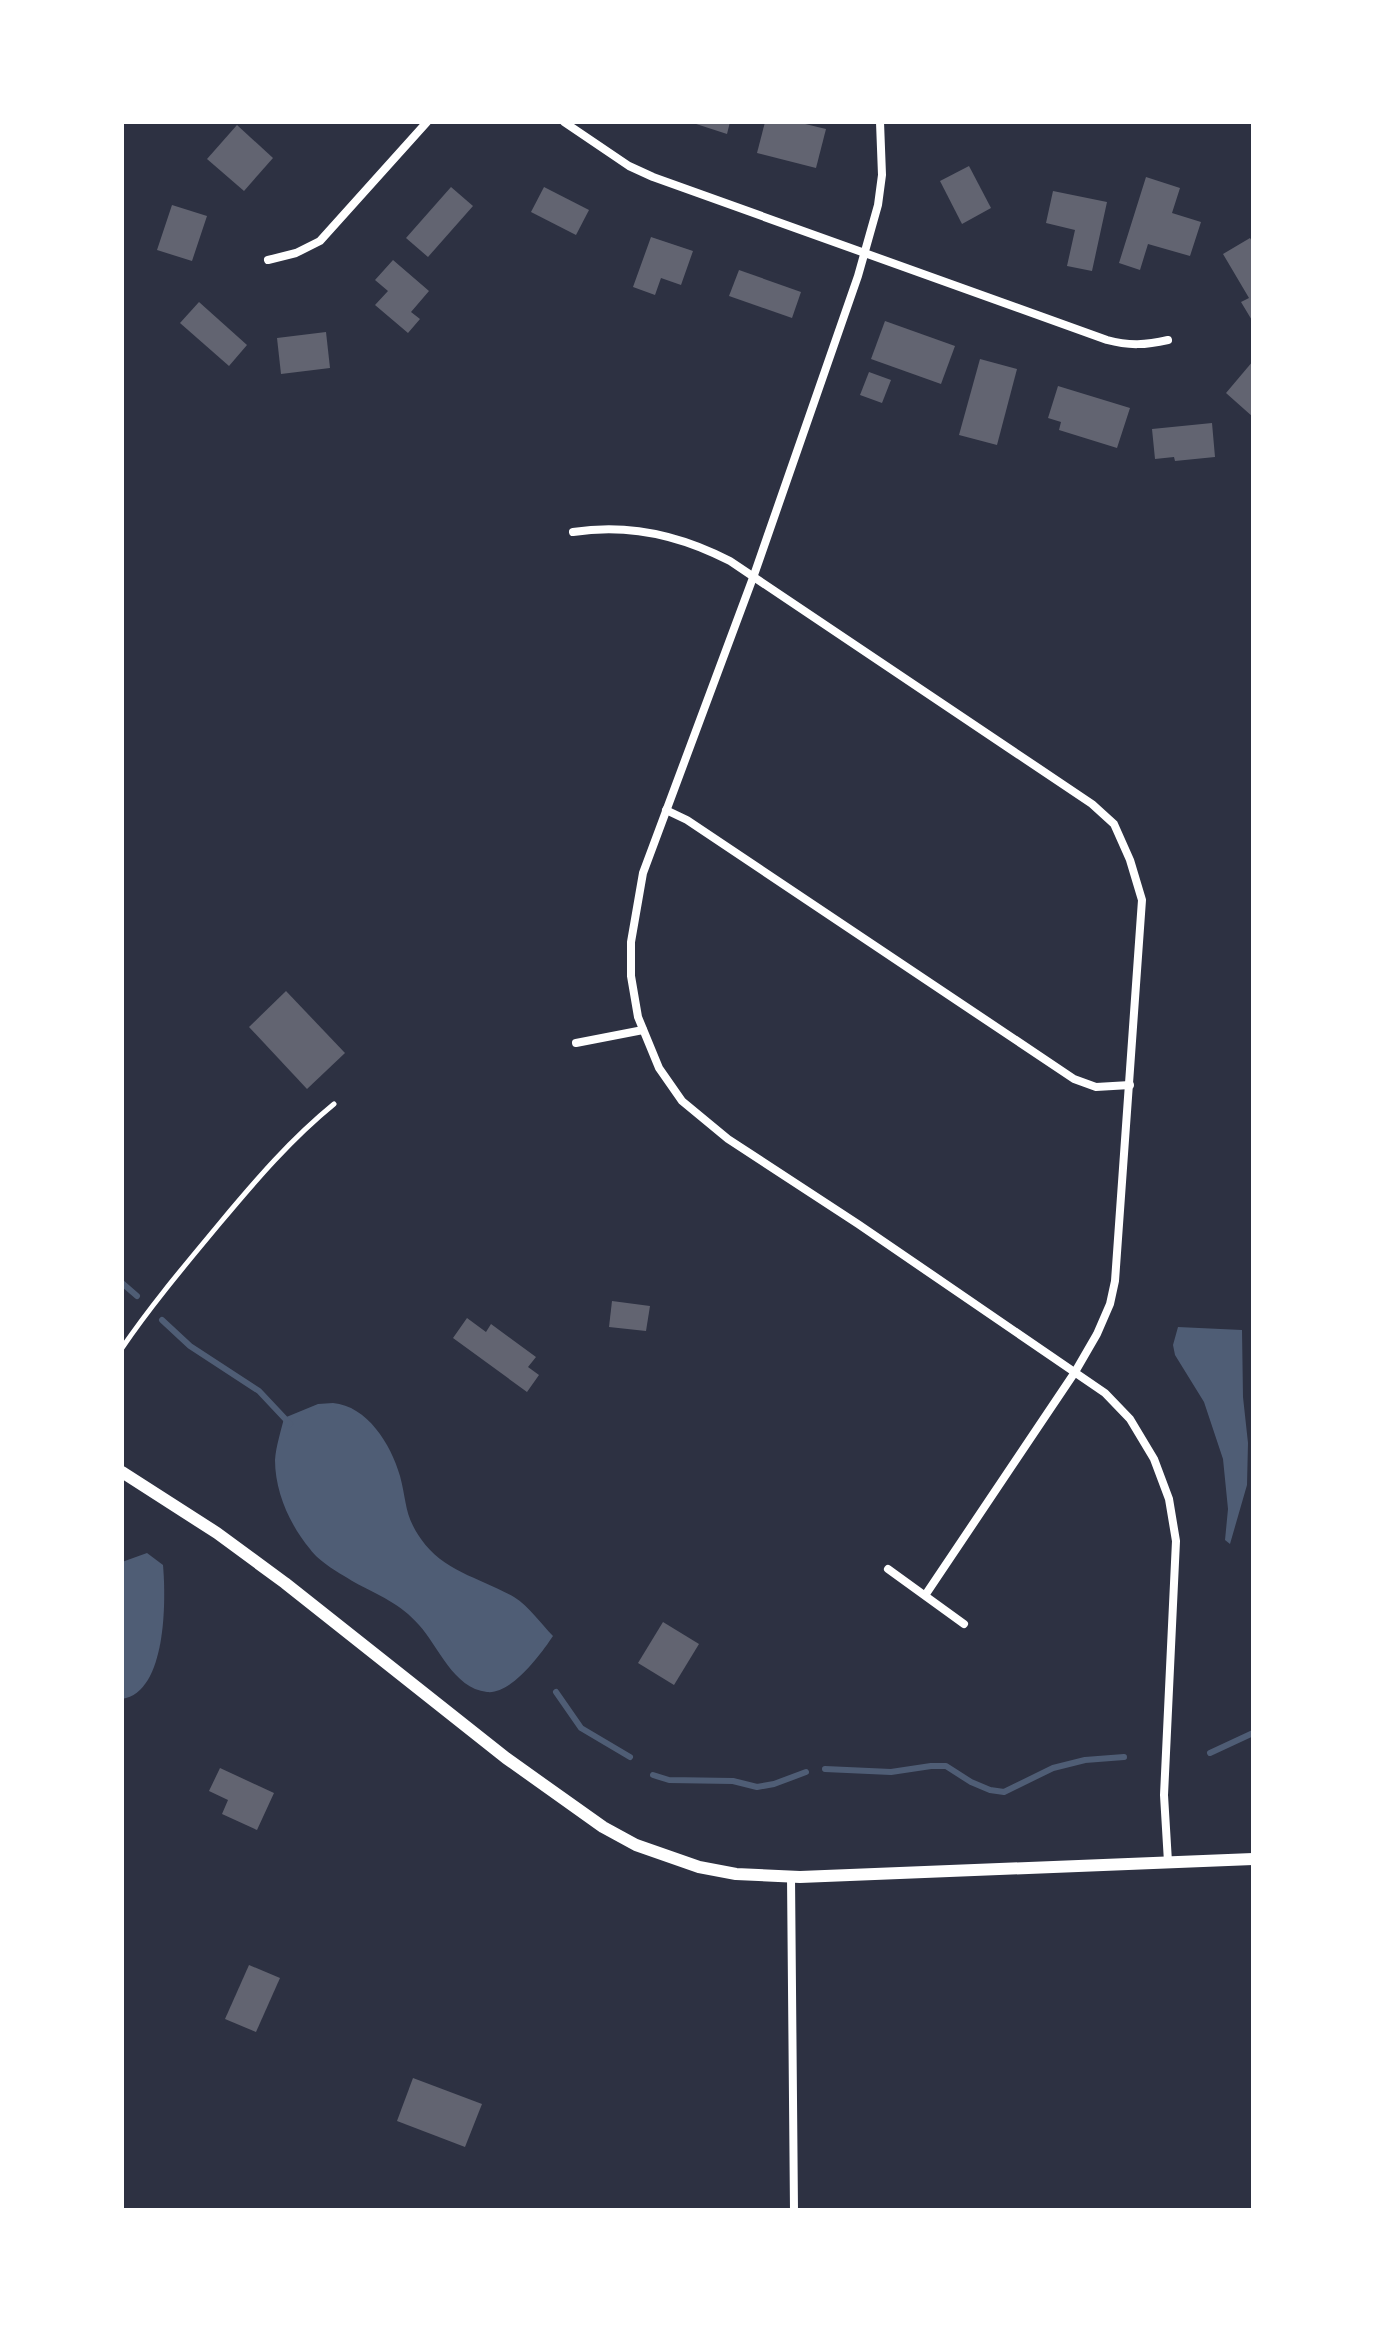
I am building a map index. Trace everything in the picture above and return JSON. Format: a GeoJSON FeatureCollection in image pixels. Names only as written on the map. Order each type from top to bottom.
{"type":"FeatureCollection","features":[{"type":"Feature","properties":{"kind":"street"},"geometry":{"type":"LineString","coordinates":[[268,260],[296,253],[320,241],[427,122]]}},
{"type":"Feature","properties":{"kind":"street"},"geometry":{"type":"LineString","coordinates":[[564,122],[629,166],[653,177],[1116,342],[1147,345],[1168,340]]}},
{"type":"Feature","properties":{"kind":"street"},"geometry":{"type":"LineString","coordinates":[[880,122],[880,190],[865,253],[754,575],[643,873],[631,942],[631,976],[643,1030],[659,1068],[682,1101],[728,1139],[1105,1393],[1130,1419],[1154,1459],[1169,1499],[1176,1541],[1164,1795],[1168,1862]]}},
{"type":"Feature","properties":{"kind":"street"},"geometry":{"type":"LineString","coordinates":[[573,532],[628,529],[663,534],[704,547],[754,575],[1092,804],[1114,824],[1130,860],[1142,900],[1115,1281],[1106,1314],[1075,1372],[926,1594]]}},
{"type":"Feature","properties":{"kind":"street"},"geometry":{"type":"LineString","coordinates":[[666,810],[687,820],[1074,1079],[1096,1087],[1130,1085]]}},
{"type":"Feature","properties":{"kind":"street"},"geometry":{"type":"LineString","coordinates":[[576,1043],[643,1030]]}},
{"type":"Feature","properties":{"kind":"street"},"geometry":{"type":"LineString","coordinates":[[122,1472],[217,1533],[285,1583],[506,1758],[603,1827],[636,1845],[699,1867],[736,1874],[791,1877],[1253,1859]]}},
{"type":"Feature","properties":{"kind":"street"},"geometry":{"type":"LineString","coordinates":[[888,1569],[964,1624]]}},
{"type":"Feature","properties":{"kind":"street"},"geometry":{"type":"LineString","coordinates":[[791,1877],[794,2210]]}},
{"type":"Feature","properties":{"kind":"lane"},"geometry":{"type":"LineString","coordinates":[[122,1348],[154,1301],[272,1163],[305,1127],[334,1104]]}},
{"type":"Feature","properties":{"kind":"water"},"geometry":{"type":"Polygon","coordinates":[[[1178,1327],[1242,1330],[1247,1485],[1230,1544],[1225,1540],[1228,1509],[1223,1459],[1204,1402],[1175,1355],[1173,1345],[1178,1327]]]}},
{"type":"Feature","properties":{"kind":"water"},"geometry":{"type":"Polygon","coordinates":[[[333,1403],[357,1411],[384,1440],[396,1464],[412,1523],[430,1550],[452,1567],[519,1601],[553,1636],[524,1672],[506,1687],[487,1692],[465,1683],[405,1611],[324,1563],[296,1529],[285,1508],[276,1472],[276,1455],[284,1418],[318,1404],[333,1403]]]}},
{"type":"Feature","properties":{"kind":"water"},"geometry":{"type":"Polygon","coordinates":[[[147,1553],[163,1565],[160,1642],[148,1680],[137,1693],[122,1699],[122,1562],[147,1553]]]}},
{"type":"Feature","properties":{"kind":"building"},"geometry":{"type":"Polygon","coordinates":[[[690,122],[730,122],[727,134],[690,122]]]}},
{"type":"Feature","properties":{"kind":"building"},"geometry":{"type":"Polygon","coordinates":[[[765,122],[797,122],[826,129],[816,168],[757,153],[765,122]]]}},
{"type":"Feature","properties":{"kind":"building"},"geometry":{"type":"Polygon","coordinates":[[[237,125],[273,158],[244,191],[207,159],[237,125]]]}},
{"type":"Feature","properties":{"kind":"building"},"geometry":{"type":"Polygon","coordinates":[[[969,166],[991,208],[962,224],[940,181],[969,166]]]}},
{"type":"Feature","properties":{"kind":"building"},"geometry":{"type":"Polygon","coordinates":[[[1146,177],[1180,188],[1172,213],[1201,222],[1190,256],[1148,244],[1140,270],[1119,263],[1146,177]]]}},
{"type":"Feature","properties":{"kind":"building"},"geometry":{"type":"Polygon","coordinates":[[[451,187],[473,206],[428,257],[406,238],[451,187]]]}},
{"type":"Feature","properties":{"kind":"building"},"geometry":{"type":"Polygon","coordinates":[[[544,187],[589,210],[576,235],[531,212],[544,187]]]}},
{"type":"Feature","properties":{"kind":"building"},"geometry":{"type":"Polygon","coordinates":[[[1053,191],[1107,202],[1092,271],[1067,266],[1075,230],[1046,223],[1053,191]]]}},
{"type":"Feature","properties":{"kind":"building"},"geometry":{"type":"Polygon","coordinates":[[[172,205],[207,216],[192,261],[157,250],[172,205]]]}},
{"type":"Feature","properties":{"kind":"building"},"geometry":{"type":"Polygon","coordinates":[[[651,237],[693,251],[681,285],[661,278],[655,295],[633,287],[651,237]]]}},
{"type":"Feature","properties":{"kind":"building"},"geometry":{"type":"Polygon","coordinates":[[[1250,238],[1253,243],[1253,322],[1241,302],[1249,298],[1223,254],[1250,238]]]}},
{"type":"Feature","properties":{"kind":"building"},"geometry":{"type":"Polygon","coordinates":[[[393,260],[429,291],[411,312],[420,319],[408,333],[375,305],[388,291],[375,280],[393,260]]]}},
{"type":"Feature","properties":{"kind":"building"},"geometry":{"type":"Polygon","coordinates":[[[739,270],[801,292],[792,318],[729,296],[739,270]]]}},
{"type":"Feature","properties":{"kind":"building"},"geometry":{"type":"Polygon","coordinates":[[[199,302],[247,345],[229,366],[180,323],[199,302]]]}},
{"type":"Feature","properties":{"kind":"building"},"geometry":{"type":"Polygon","coordinates":[[[885,321],[955,346],[941,384],[871,359],[885,321]]]}},
{"type":"Feature","properties":{"kind":"building"},"geometry":{"type":"Polygon","coordinates":[[[326,332],[330,368],[281,374],[277,338],[326,332]]]}},
{"type":"Feature","properties":{"kind":"building"},"geometry":{"type":"Polygon","coordinates":[[[980,359],[1017,369],[997,445],[959,435],[980,359]]]}},
{"type":"Feature","properties":{"kind":"building"},"geometry":{"type":"Polygon","coordinates":[[[1253,361],[1253,417],[1226,393],[1253,361]]]}},
{"type":"Feature","properties":{"kind":"building"},"geometry":{"type":"Polygon","coordinates":[[[869,372],[891,380],[882,403],[860,395],[869,372]]]}},
{"type":"Feature","properties":{"kind":"building"},"geometry":{"type":"Polygon","coordinates":[[[1058,386],[1130,408],[1117,448],[1059,430],[1061,422],[1048,418],[1058,386]]]}},
{"type":"Feature","properties":{"kind":"building"},"geometry":{"type":"Polygon","coordinates":[[[1212,423],[1215,457],[1175,461],[1174,457],[1155,459],[1152,429],[1212,423]]]}},
{"type":"Feature","properties":{"kind":"building"},"geometry":{"type":"Polygon","coordinates":[[[286,991],[345,1053],[307,1089],[249,1027],[286,991]]]}},
{"type":"Feature","properties":{"kind":"building"},"geometry":{"type":"Polygon","coordinates":[[[612,1301],[650,1306],[646,1331],[609,1327],[612,1301]]]}},
{"type":"Feature","properties":{"kind":"building"},"geometry":{"type":"Polygon","coordinates":[[[467,1318],[486,1332],[491,1324],[536,1357],[528,1367],[539,1375],[527,1392],[453,1338],[467,1318]]]}},
{"type":"Feature","properties":{"kind":"building"},"geometry":{"type":"Polygon","coordinates":[[[663,1622],[699,1644],[674,1685],[638,1663],[663,1622]]]}},
{"type":"Feature","properties":{"kind":"building"},"geometry":{"type":"Polygon","coordinates":[[[220,1768],[274,1793],[257,1830],[222,1814],[228,1800],[209,1791],[220,1768]]]}},
{"type":"Feature","properties":{"kind":"building"},"geometry":{"type":"Polygon","coordinates":[[[249,1965],[280,1978],[256,2032],[225,2019],[249,1965]]]}},
{"type":"Feature","properties":{"kind":"building"},"geometry":{"type":"Polygon","coordinates":[[[413,2078],[482,2104],[465,2147],[397,2121],[413,2078]]]}},
{"type":"Feature","properties":{"kind":"waterway"},"geometry":{"type":"LineString","coordinates":[[122,1283],[137,1296]]}},
{"type":"Feature","properties":{"kind":"waterway"},"geometry":{"type":"LineString","coordinates":[[162,1320],[190,1346],[259,1391],[290,1424]]}},
{"type":"Feature","properties":{"kind":"waterway"},"geometry":{"type":"LineString","coordinates":[[556,1692],[581,1728],[630,1757]]}},
{"type":"Feature","properties":{"kind":"waterway"},"geometry":{"type":"LineString","coordinates":[[1210,1753],[1253,1733]]}},
{"type":"Feature","properties":{"kind":"waterway"},"geometry":{"type":"LineString","coordinates":[[825,1769],[891,1772],[946,1766],[971,1782],[1004,1792],[1053,1768],[1085,1760],[1124,1757]]}},
{"type":"Feature","properties":{"kind":"waterway"},"geometry":{"type":"LineString","coordinates":[[653,1775],[669,1780],[733,1781],[757,1787],[806,1772]]}}]}
